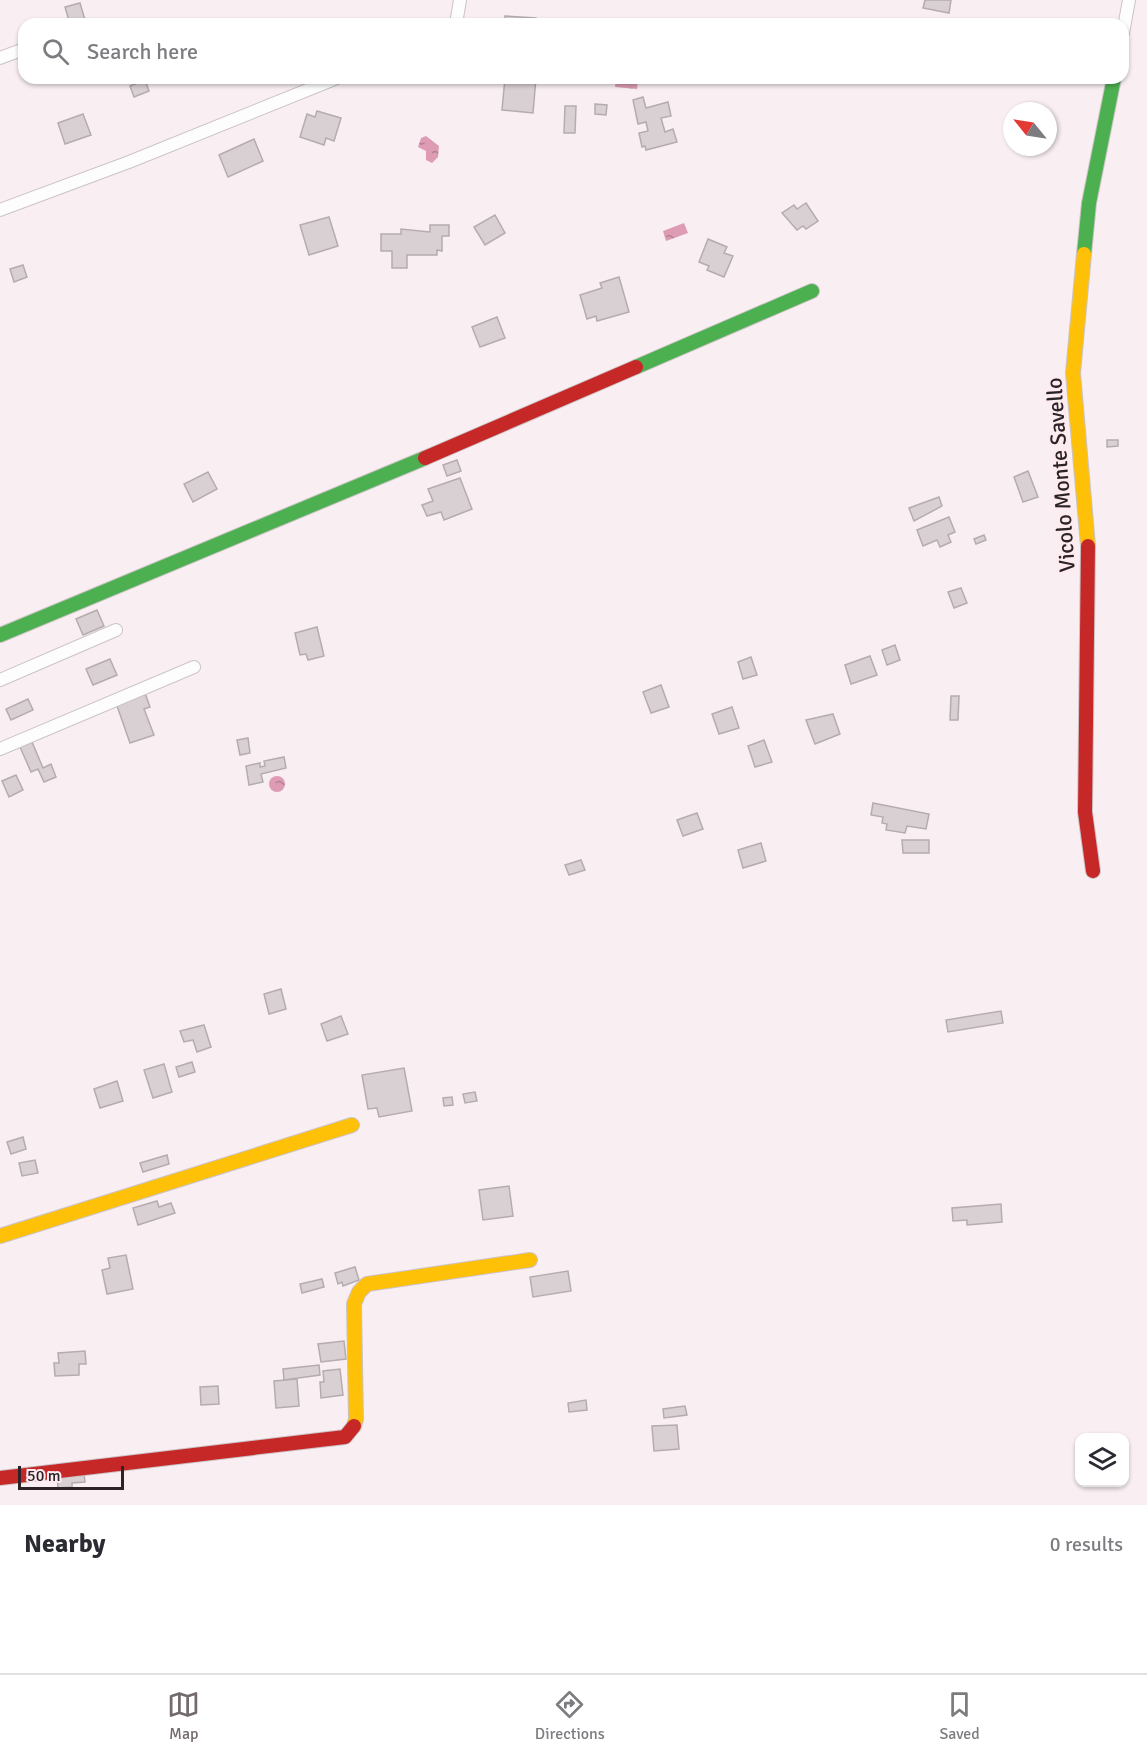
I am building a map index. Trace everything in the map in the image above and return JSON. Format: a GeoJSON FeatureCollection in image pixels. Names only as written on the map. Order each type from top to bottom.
{"type":"FeatureCollection","features":[{"type":"Feature","properties":{"kind":"street"},"geometry":{"type":"LineString","coordinates":[[457,18],[460,0]]}},
{"type":"Feature","properties":{"kind":"street"},"geometry":{"type":"LineString","coordinates":[[1126,18],[1129,0]]}},
{"type":"Feature","properties":{"kind":"street"},"geometry":{"type":"LineString","coordinates":[[0,58],[18,51]]}},
{"type":"Feature","properties":{"kind":"street"},"geometry":{"type":"LineString","coordinates":[[0,210],[129,162],[322,84]]}},
{"type":"Feature","properties":{"kind":"street","name":"Vicolo Monte Savello"},"geometry":{"type":"LineString","coordinates":[[1093,871],[1085,812],[1088,538],[1073,373],[1089,203],[1113,84]]}},
{"type":"Feature","properties":{"kind":"street"},"geometry":{"type":"LineString","coordinates":[[0,635],[348,491],[812,291]]}},
{"type":"Feature","properties":{"kind":"street"},"geometry":{"type":"LineString","coordinates":[[0,680],[116,630]]}},
{"type":"Feature","properties":{"kind":"street"},"geometry":{"type":"LineString","coordinates":[[0,750],[194,667]]}},
{"type":"Feature","properties":{"kind":"street"},"geometry":{"type":"LineString","coordinates":[[0,1236],[352,1125]]}},
{"type":"Feature","properties":{"kind":"street"},"geometry":{"type":"LineString","coordinates":[[0,1478],[345,1437],[354,1429],[356,1419],[354,1304],[362,1288],[367,1284],[530,1260]]}},
{"type":"Feature","properties":{"kind":"water"},"geometry":{"type":"Polygon","coordinates":[[[615,84],[638,84],[637,89],[615,87],[615,84]]]}},
{"type":"Feature","properties":{"kind":"water"},"geometry":{"type":"Polygon","coordinates":[[[426,136],[439,146],[438,157],[432,163],[426,160],[426,151],[418,147],[421,138],[426,136]]]}},
{"type":"Feature","properties":{"kind":"water"},"geometry":{"type":"Polygon","coordinates":[[[684,223],[688,233],[666,241],[663,231],[684,223]]]}},
{"type":"Feature","properties":{"kind":"water"},"geometry":{"type":"Polygon","coordinates":[[[277,776],[285,784],[277,792],[269,784],[277,776]]]}},
{"type":"Feature","properties":{"kind":"building"},"geometry":{"type":"Polygon","coordinates":[[[925,0],[951,0],[949,13],[923,8],[925,0]]]}},
{"type":"Feature","properties":{"kind":"building"},"geometry":{"type":"Polygon","coordinates":[[[80,3],[84,18],[68,18],[65,7],[80,3]]]}},
{"type":"Feature","properties":{"kind":"building"},"geometry":{"type":"Polygon","coordinates":[[[505,16],[536,18],[505,18],[505,16]]]}},
{"type":"Feature","properties":{"kind":"building"},"geometry":{"type":"Polygon","coordinates":[[[146,84],[149,91],[134,97],[130,86],[146,84]]]}},
{"type":"Feature","properties":{"kind":"building"},"geometry":{"type":"Polygon","coordinates":[[[504,84],[535,84],[533,113],[502,110],[504,84]]]}},
{"type":"Feature","properties":{"kind":"building"},"geometry":{"type":"Polygon","coordinates":[[[643,97],[646,108],[668,102],[671,116],[661,118],[665,132],[673,129],[677,142],[646,150],[645,146],[642,147],[639,133],[648,131],[646,122],[638,124],[633,100],[643,97]]]}},
{"type":"Feature","properties":{"kind":"building"},"geometry":{"type":"Polygon","coordinates":[[[595,104],[607,105],[606,115],[595,114],[595,104]]]}},
{"type":"Feature","properties":{"kind":"building"},"geometry":{"type":"Polygon","coordinates":[[[565,106],[576,106],[575,133],[564,133],[565,106]]]}},
{"type":"Feature","properties":{"kind":"building"},"geometry":{"type":"Polygon","coordinates":[[[317,111],[341,118],[334,141],[326,138],[324,145],[300,137],[307,114],[315,117],[317,111]]]}},
{"type":"Feature","properties":{"kind":"building"},"geometry":{"type":"Polygon","coordinates":[[[83,114],[91,135],[65,144],[58,123],[83,114]]]}},
{"type":"Feature","properties":{"kind":"building"},"geometry":{"type":"Polygon","coordinates":[[[254,139],[263,161],[228,177],[219,155],[254,139]]]}},
{"type":"Feature","properties":{"kind":"building"},"geometry":{"type":"Polygon","coordinates":[[[806,203],[818,221],[806,229],[803,226],[797,230],[782,213],[794,205],[797,209],[806,203]]]}},
{"type":"Feature","properties":{"kind":"building"},"geometry":{"type":"Polygon","coordinates":[[[495,215],[505,233],[485,245],[474,227],[495,215]]]}},
{"type":"Feature","properties":{"kind":"building"},"geometry":{"type":"Polygon","coordinates":[[[329,217],[338,246],[309,255],[300,225],[329,217]]]}},
{"type":"Feature","properties":{"kind":"building"},"geometry":{"type":"Polygon","coordinates":[[[430,225],[449,225],[449,236],[442,236],[442,251],[437,250],[437,255],[407,255],[407,268],[392,268],[392,251],[381,251],[381,234],[401,234],[401,229],[430,232],[430,225]]]}},
{"type":"Feature","properties":{"kind":"building"},"geometry":{"type":"Polygon","coordinates":[[[708,239],[727,247],[724,253],[733,256],[724,277],[707,270],[709,266],[699,262],[708,239]]]}},
{"type":"Feature","properties":{"kind":"building"},"geometry":{"type":"Polygon","coordinates":[[[23,265],[27,277],[14,282],[10,269],[23,265]]]}},
{"type":"Feature","properties":{"kind":"building"},"geometry":{"type":"Polygon","coordinates":[[[619,277],[629,312],[597,321],[596,316],[587,319],[580,295],[602,288],[600,283],[619,277]]]}},
{"type":"Feature","properties":{"kind":"building"},"geometry":{"type":"Polygon","coordinates":[[[497,317],[505,338],[480,347],[472,327],[497,317]]]}},
{"type":"Feature","properties":{"kind":"building"},"geometry":{"type":"Polygon","coordinates":[[[1107,440],[1118,440],[1118,446],[1107,447],[1107,440]]]}},
{"type":"Feature","properties":{"kind":"building"},"geometry":{"type":"Polygon","coordinates":[[[457,460],[461,471],[447,476],[443,465],[457,460]]]}},
{"type":"Feature","properties":{"kind":"building"},"geometry":{"type":"Polygon","coordinates":[[[1028,471],[1038,497],[1023,502],[1014,477],[1028,471]]]}},
{"type":"Feature","properties":{"kind":"building"},"geometry":{"type":"Polygon","coordinates":[[[208,472],[217,489],[193,502],[184,484],[208,472]]]}},
{"type":"Feature","properties":{"kind":"building"},"geometry":{"type":"Polygon","coordinates":[[[460,478],[472,509],[444,520],[441,512],[427,516],[422,505],[433,501],[428,489],[460,478]]]}},
{"type":"Feature","properties":{"kind":"building"},"geometry":{"type":"Polygon","coordinates":[[[939,497],[942,506],[914,521],[909,508],[939,497]]]}},
{"type":"Feature","properties":{"kind":"building"},"geometry":{"type":"Polygon","coordinates":[[[949,517],[955,532],[948,535],[951,542],[940,547],[937,540],[923,546],[917,530],[949,517]]]}},
{"type":"Feature","properties":{"kind":"building"},"geometry":{"type":"Polygon","coordinates":[[[984,535],[986,540],[976,544],[974,539],[984,535]]]}},
{"type":"Feature","properties":{"kind":"building"},"geometry":{"type":"Polygon","coordinates":[[[961,588],[967,603],[954,608],[948,592],[961,588]]]}},
{"type":"Feature","properties":{"kind":"building"},"geometry":{"type":"Polygon","coordinates":[[[97,610],[104,626],[83,635],[76,619],[97,610]]]}},
{"type":"Feature","properties":{"kind":"building"},"geometry":{"type":"Polygon","coordinates":[[[317,627],[324,656],[308,660],[306,654],[300,655],[295,633],[317,627]]]}},
{"type":"Feature","properties":{"kind":"building"},"geometry":{"type":"Polygon","coordinates":[[[895,645],[900,660],[887,665],[882,650],[895,645]]]}},
{"type":"Feature","properties":{"kind":"building"},"geometry":{"type":"Polygon","coordinates":[[[870,656],[877,675],[851,684],[845,665],[870,656]]]}},
{"type":"Feature","properties":{"kind":"building"},"geometry":{"type":"Polygon","coordinates":[[[751,657],[757,675],[743,679],[738,662],[751,657]]]}},
{"type":"Feature","properties":{"kind":"building"},"geometry":{"type":"Polygon","coordinates":[[[110,659],[117,675],[93,685],[86,669],[110,659]]]}},
{"type":"Feature","properties":{"kind":"building"},"geometry":{"type":"Polygon","coordinates":[[[661,685],[669,707],[651,713],[643,692],[661,685]]]}},
{"type":"Feature","properties":{"kind":"building"},"geometry":{"type":"Polygon","coordinates":[[[145,693],[150,707],[144,709],[154,735],[130,743],[116,703],[145,693]]]}},
{"type":"Feature","properties":{"kind":"building"},"geometry":{"type":"Polygon","coordinates":[[[951,696],[959,696],[958,720],[950,720],[951,696]]]}},
{"type":"Feature","properties":{"kind":"building"},"geometry":{"type":"Polygon","coordinates":[[[28,699],[33,710],[11,720],[6,709],[28,699]]]}},
{"type":"Feature","properties":{"kind":"building"},"geometry":{"type":"Polygon","coordinates":[[[732,707],[739,728],[719,734],[712,714],[732,707]]]}},
{"type":"Feature","properties":{"kind":"building"},"geometry":{"type":"Polygon","coordinates":[[[833,714],[840,734],[815,744],[806,720],[833,714]]]}},
{"type":"Feature","properties":{"kind":"building"},"geometry":{"type":"Polygon","coordinates":[[[248,738],[250,753],[240,755],[237,740],[248,738]]]}},
{"type":"Feature","properties":{"kind":"building"},"geometry":{"type":"Polygon","coordinates":[[[764,740],[772,762],[755,767],[748,746],[764,740]]]}},
{"type":"Feature","properties":{"kind":"building"},"geometry":{"type":"Polygon","coordinates":[[[32,742],[43,768],[51,764],[56,777],[44,782],[38,769],[31,772],[20,747],[32,742]]]}},
{"type":"Feature","properties":{"kind":"building"},"geometry":{"type":"Polygon","coordinates":[[[284,757],[286,768],[261,774],[263,782],[249,785],[246,766],[260,763],[260,767],[265,766],[264,761],[284,757]]]}},
{"type":"Feature","properties":{"kind":"building"},"geometry":{"type":"Polygon","coordinates":[[[16,775],[23,790],[9,797],[2,781],[16,775]]]}},
{"type":"Feature","properties":{"kind":"building"},"geometry":{"type":"Polygon","coordinates":[[[873,803],[929,814],[926,829],[907,826],[905,833],[886,830],[887,824],[882,823],[883,817],[871,815],[873,803]]]}},
{"type":"Feature","properties":{"kind":"building"},"geometry":{"type":"Polygon","coordinates":[[[697,813],[703,829],[683,836],[677,820],[697,813]]]}},
{"type":"Feature","properties":{"kind":"building"},"geometry":{"type":"Polygon","coordinates":[[[902,840],[929,840],[929,853],[903,853],[902,840]]]}},
{"type":"Feature","properties":{"kind":"building"},"geometry":{"type":"Polygon","coordinates":[[[761,843],[766,861],[743,868],[738,850],[761,843]]]}},
{"type":"Feature","properties":{"kind":"building"},"geometry":{"type":"Polygon","coordinates":[[[581,860],[585,870],[569,875],[565,865],[581,860]]]}},
{"type":"Feature","properties":{"kind":"building"},"geometry":{"type":"Polygon","coordinates":[[[281,989],[286,1009],[269,1014],[264,994],[281,989]]]}},
{"type":"Feature","properties":{"kind":"building"},"geometry":{"type":"Polygon","coordinates":[[[1001,1011],[1003,1023],[948,1032],[946,1020],[1001,1011]]]}},
{"type":"Feature","properties":{"kind":"building"},"geometry":{"type":"Polygon","coordinates":[[[341,1016],[348,1034],[327,1041],[321,1024],[341,1016]]]}},
{"type":"Feature","properties":{"kind":"building"},"geometry":{"type":"Polygon","coordinates":[[[204,1025],[211,1047],[197,1052],[193,1040],[184,1042],[180,1031],[204,1025]]]}},
{"type":"Feature","properties":{"kind":"building"},"geometry":{"type":"Polygon","coordinates":[[[192,1062],[195,1072],[179,1077],[176,1067],[192,1062]]]}},
{"type":"Feature","properties":{"kind":"building"},"geometry":{"type":"Polygon","coordinates":[[[164,1064],[172,1092],[153,1098],[144,1070],[164,1064]]]}},
{"type":"Feature","properties":{"kind":"building"},"geometry":{"type":"Polygon","coordinates":[[[404,1068],[412,1111],[379,1117],[377,1108],[368,1109],[362,1075],[404,1068]]]}},
{"type":"Feature","properties":{"kind":"building"},"geometry":{"type":"Polygon","coordinates":[[[117,1081],[123,1101],[100,1108],[94,1089],[117,1081]]]}},
{"type":"Feature","properties":{"kind":"building"},"geometry":{"type":"Polygon","coordinates":[[[475,1092],[477,1101],[465,1103],[463,1094],[475,1092]]]}},
{"type":"Feature","properties":{"kind":"building"},"geometry":{"type":"Polygon","coordinates":[[[452,1097],[453,1105],[444,1106],[443,1098],[452,1097]]]}},
{"type":"Feature","properties":{"kind":"building"},"geometry":{"type":"Polygon","coordinates":[[[23,1137],[26,1149],[11,1154],[7,1142],[23,1137]]]}},
{"type":"Feature","properties":{"kind":"building"},"geometry":{"type":"Polygon","coordinates":[[[167,1155],[169,1164],[143,1172],[140,1163],[167,1155]]]}},
{"type":"Feature","properties":{"kind":"building"},"geometry":{"type":"Polygon","coordinates":[[[35,1160],[38,1173],[22,1176],[19,1163],[35,1160]]]}},
{"type":"Feature","properties":{"kind":"building"},"geometry":{"type":"Polygon","coordinates":[[[509,1186],[513,1216],[483,1220],[479,1190],[509,1186]]]}},
{"type":"Feature","properties":{"kind":"building"},"geometry":{"type":"Polygon","coordinates":[[[157,1201],[159,1207],[171,1203],[175,1213],[138,1225],[133,1208],[157,1201]]]}},
{"type":"Feature","properties":{"kind":"building"},"geometry":{"type":"Polygon","coordinates":[[[1001,1204],[1002,1222],[967,1225],[967,1220],[953,1221],[952,1208],[1001,1204]]]}},
{"type":"Feature","properties":{"kind":"building"},"geometry":{"type":"Polygon","coordinates":[[[126,1255],[133,1289],[107,1294],[102,1270],[110,1268],[108,1258],[126,1255]]]}},
{"type":"Feature","properties":{"kind":"building"},"geometry":{"type":"Polygon","coordinates":[[[355,1267],[359,1280],[343,1286],[342,1282],[338,1284],[335,1273],[355,1267]]]}},
{"type":"Feature","properties":{"kind":"building"},"geometry":{"type":"Polygon","coordinates":[[[568,1271],[571,1291],[533,1297],[530,1277],[568,1271]]]}},
{"type":"Feature","properties":{"kind":"building"},"geometry":{"type":"Polygon","coordinates":[[[322,1279],[324,1287],[302,1293],[300,1284],[322,1279]]]}},
{"type":"Feature","properties":{"kind":"building"},"geometry":{"type":"Polygon","coordinates":[[[344,1341],[346,1359],[321,1362],[318,1344],[344,1341]]]}},
{"type":"Feature","properties":{"kind":"building"},"geometry":{"type":"Polygon","coordinates":[[[85,1351],[86,1364],[79,1364],[79,1375],[55,1376],[54,1363],[59,1363],[58,1353],[85,1351]]]}},
{"type":"Feature","properties":{"kind":"building"},"geometry":{"type":"Polygon","coordinates":[[[319,1365],[320,1375],[284,1380],[283,1369],[319,1365]]]}},
{"type":"Feature","properties":{"kind":"building"},"geometry":{"type":"Polygon","coordinates":[[[340,1369],[343,1395],[321,1398],[320,1382],[324,1382],[323,1371],[340,1369]]]}},
{"type":"Feature","properties":{"kind":"building"},"geometry":{"type":"Polygon","coordinates":[[[297,1379],[299,1406],[276,1408],[274,1381],[297,1379]]]}},
{"type":"Feature","properties":{"kind":"building"},"geometry":{"type":"Polygon","coordinates":[[[218,1386],[219,1404],[201,1405],[200,1387],[218,1386]]]}},
{"type":"Feature","properties":{"kind":"building"},"geometry":{"type":"Polygon","coordinates":[[[586,1400],[587,1410],[569,1412],[568,1403],[586,1400]]]}},
{"type":"Feature","properties":{"kind":"building"},"geometry":{"type":"Polygon","coordinates":[[[685,1406],[687,1415],[664,1418],[663,1409],[685,1406]]]}},
{"type":"Feature","properties":{"kind":"building"},"geometry":{"type":"Polygon","coordinates":[[[677,1425],[679,1449],[654,1451],[652,1426],[677,1425]]]}},
{"type":"Feature","properties":{"kind":"building"},"geometry":{"type":"Polygon","coordinates":[[[84,1474],[85,1482],[72,1483],[72,1487],[58,1488],[57,1476],[84,1474]]]}},
{"type":"Feature","properties":{"kind":"traffic: fast"},"geometry":{"type":"LineString","coordinates":[[1084,254],[1089,203],[1113,84]]}},
{"type":"Feature","properties":{"kind":"traffic: fast"},"geometry":{"type":"LineString","coordinates":[[636,367],[812,291]]}},
{"type":"Feature","properties":{"kind":"traffic: fast"},"geometry":{"type":"LineString","coordinates":[[0,635],[425,458]]}},
{"type":"Feature","properties":{"kind":"traffic: slow"},"geometry":{"type":"LineString","coordinates":[[1084,254],[1073,373],[1088,546]]}},
{"type":"Feature","properties":{"kind":"traffic: slow"},"geometry":{"type":"LineString","coordinates":[[0,1236],[352,1125]]}},
{"type":"Feature","properties":{"kind":"traffic: slow"},"geometry":{"type":"LineString","coordinates":[[354,1426],[356,1419],[354,1304],[359,1292],[367,1284],[530,1260]]}},
{"type":"Feature","properties":{"kind":"traffic: jam"},"geometry":{"type":"LineString","coordinates":[[425,458],[636,367]]}},
{"type":"Feature","properties":{"kind":"traffic: jam"},"geometry":{"type":"LineString","coordinates":[[1088,546],[1085,812],[1093,871]]}},
{"type":"Feature","properties":{"kind":"traffic: jam"},"geometry":{"type":"LineString","coordinates":[[0,1478],[345,1437],[354,1426]]}}]}
